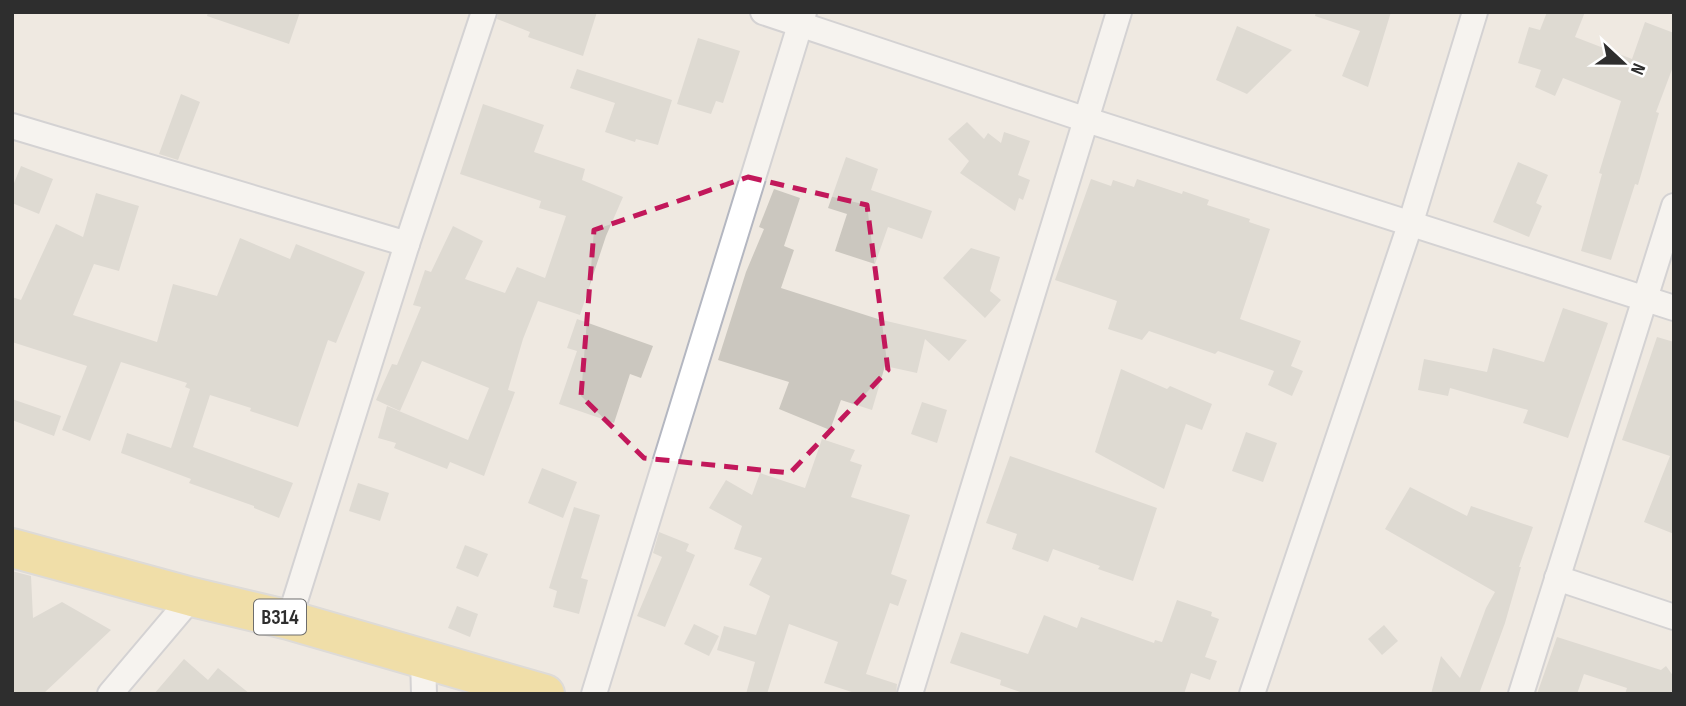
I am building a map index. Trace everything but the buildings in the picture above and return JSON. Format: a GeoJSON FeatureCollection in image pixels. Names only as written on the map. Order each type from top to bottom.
{"type":"FeatureCollection","features":[{"type":"Feature","properties":{"kind":"main road","name":"B314"},"geometry":{"type":"LineString","coordinates":[[12,548],[192,597],[289,620],[424,676],[545,694]]}},
{"type":"Feature","properties":{"kind":"street"},"geometry":{"type":"LineString","coordinates":[[289,620],[407,244],[484,12]]}},
{"type":"Feature","properties":{"kind":"street"},"geometry":{"type":"LineString","coordinates":[[763,12],[802,18],[1087,120],[1674,308]]}},
{"type":"Feature","properties":{"kind":"street"},"geometry":{"type":"LineString","coordinates":[[910,694],[1119,12]]}},
{"type":"Feature","properties":{"kind":"street"},"geometry":{"type":"LineString","coordinates":[[1252,694],[1410,225],[1475,12]]}},
{"type":"Feature","properties":{"kind":"street"},"geometry":{"type":"LineString","coordinates":[[594,694],[802,18]]}},
{"type":"Feature","properties":{"kind":"street"},"geometry":{"type":"LineString","coordinates":[[12,126],[407,244]]}},
{"type":"Feature","properties":{"kind":"street"},"geometry":{"type":"LineString","coordinates":[[1521,694],[1674,206]]}},
{"type":"Feature","properties":{"kind":"street"},"geometry":{"type":"LineString","coordinates":[[1557,578],[1674,617]]}},
{"type":"Feature","properties":{"kind":"street"},"geometry":{"type":"LineString","coordinates":[[110,694],[192,597]]}},
{"type":"Feature","properties":{"kind":"highlighted area"},"geometry":{"type":"Polygon","coordinates":[[[748,177],[867,205],[888,370],[790,473],[644,458],[581,396],[594,230],[748,177]]]}}]}
